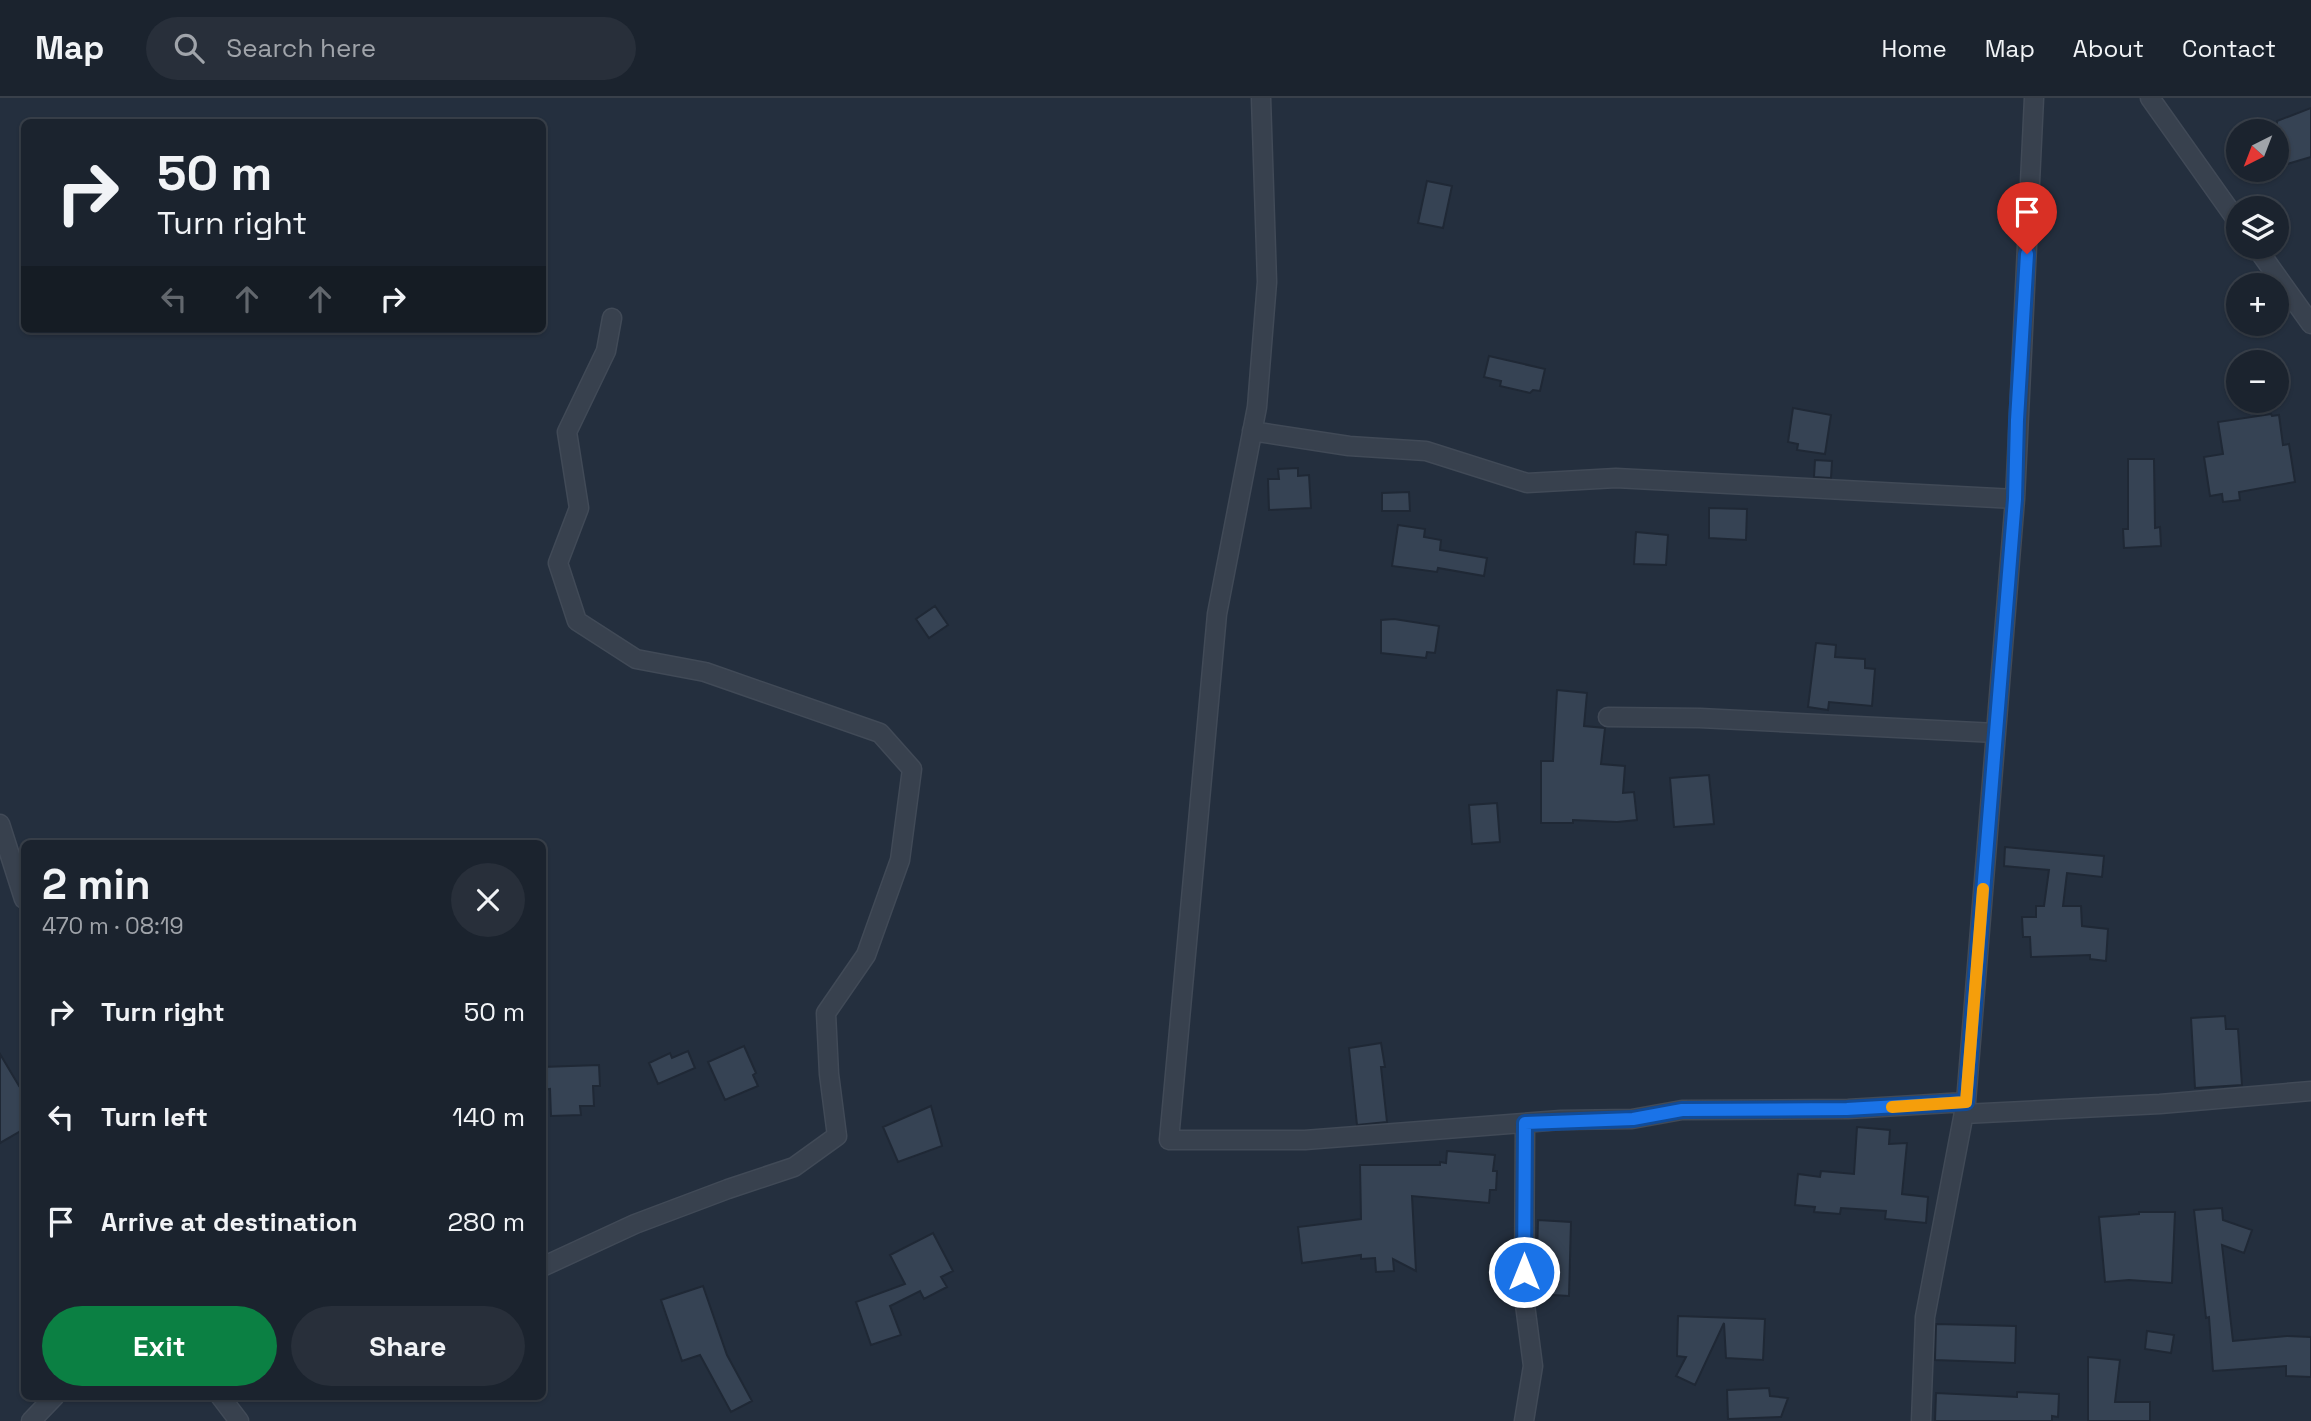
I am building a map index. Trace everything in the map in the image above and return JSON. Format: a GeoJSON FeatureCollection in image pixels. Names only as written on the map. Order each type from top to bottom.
{"type":"FeatureCollection","features":[{"type":"Feature","properties":{"kind":"street"},"geometry":{"type":"LineString","coordinates":[[1261,98],[1267,282],[1257,407],[1217,614],[1169,1140],[1305,1140],[1525,1123],[1633,1119],[1682,1110],[2160,1104],[2311,1091]]}},
{"type":"Feature","properties":{"kind":"street"},"geometry":{"type":"LineString","coordinates":[[1920,1421],[1925,1317],[1965,1108],[2015,499],[2034,98]]}},
{"type":"Feature","properties":{"kind":"street"},"geometry":{"type":"LineString","coordinates":[[2150,98],[2226,205]]}},
{"type":"Feature","properties":{"kind":"street"},"geometry":{"type":"LineString","coordinates":[[2265,259],[2311,324]]}},
{"type":"Feature","properties":{"kind":"street"},"geometry":{"type":"LineString","coordinates":[[546,1265],[635,1224],[794,1167],[837,1136],[829,1074],[826,1013],[866,955],[900,860],[912,769],[880,733],[705,672],[636,659],[577,621],[558,562],[579,508],[567,432],[606,351],[612,318]]}},
{"type":"Feature","properties":{"kind":"street"},"geometry":{"type":"LineString","coordinates":[[1252,431],[1349,446],[1426,452],[1527,483],[1616,478],[2015,499]]}},
{"type":"Feature","properties":{"kind":"street"},"geometry":{"type":"LineString","coordinates":[[1608,717],[1699,718],[1996,733]]}},
{"type":"Feature","properties":{"kind":"street"},"geometry":{"type":"LineString","coordinates":[[0,824],[21,890]]}},
{"type":"Feature","properties":{"kind":"street"},"geometry":{"type":"LineString","coordinates":[[1524,1421],[1533,1366],[1524,1297],[1525,1123]]}},
{"type":"Feature","properties":{"kind":"street"},"geometry":{"type":"LineString","coordinates":[[31,1421],[51,1400]]}},
{"type":"Feature","properties":{"kind":"street"},"geometry":{"type":"LineString","coordinates":[[223,1400],[239,1421]]}},
{"type":"Feature","properties":{"kind":"building"},"geometry":{"type":"Polygon","coordinates":[[[2311,108],[2311,157],[2289,163],[2289,119],[2282,119],[2311,108]]]}},
{"type":"Feature","properties":{"kind":"building"},"geometry":{"type":"Polygon","coordinates":[[[1427,181],[1452,186],[1443,228],[1418,223],[1427,181]]]}},
{"type":"Feature","properties":{"kind":"building"},"geometry":{"type":"Polygon","coordinates":[[[1489,356],[1545,369],[1540,391],[1533,390],[1530,393],[1500,386],[1501,381],[1484,377],[1489,356]]]}},
{"type":"Feature","properties":{"kind":"building"},"geometry":{"type":"Polygon","coordinates":[[[1793,408],[1831,415],[1825,454],[1797,450],[1798,444],[1788,442],[1793,408]]]}},
{"type":"Feature","properties":{"kind":"building"},"geometry":{"type":"Polygon","coordinates":[[[2279,415],[2283,445],[2289,444],[2295,482],[2239,492],[2240,500],[2223,502],[2222,494],[2210,496],[2204,457],[2223,454],[2218,422],[2279,415]]]}},
{"type":"Feature","properties":{"kind":"building"},"geometry":{"type":"Polygon","coordinates":[[[2128,459],[2154,459],[2155,528],[2160,527],[2161,546],[2124,548],[2123,529],[2128,529],[2128,459]]]}},
{"type":"Feature","properties":{"kind":"building"},"geometry":{"type":"Polygon","coordinates":[[[1815,460],[1832,461],[1831,478],[1814,477],[1815,460]]]}},
{"type":"Feature","properties":{"kind":"building"},"geometry":{"type":"Polygon","coordinates":[[[1298,468],[1298,476],[1309,475],[1311,508],[1269,510],[1268,479],[1279,479],[1278,469],[1298,468]]]}},
{"type":"Feature","properties":{"kind":"building"},"geometry":{"type":"Polygon","coordinates":[[[1409,492],[1410,511],[1382,511],[1382,493],[1409,492]]]}},
{"type":"Feature","properties":{"kind":"building"},"geometry":{"type":"Polygon","coordinates":[[[1709,508],[1747,509],[1746,540],[1709,538],[1709,508]]]}},
{"type":"Feature","properties":{"kind":"building"},"geometry":{"type":"Polygon","coordinates":[[[1398,525],[1425,529],[1424,537],[1441,540],[1440,550],[1487,558],[1484,576],[1438,568],[1437,572],[1392,566],[1398,525]]]}},
{"type":"Feature","properties":{"kind":"building"},"geometry":{"type":"Polygon","coordinates":[[[1636,532],[1668,535],[1666,565],[1634,564],[1636,532]]]}},
{"type":"Feature","properties":{"kind":"building"},"geometry":{"type":"Polygon","coordinates":[[[935,606],[948,625],[929,638],[916,619],[935,606]]]}},
{"type":"Feature","properties":{"kind":"building"},"geometry":{"type":"Polygon","coordinates":[[[1394,619],[1439,626],[1435,653],[1427,652],[1426,658],[1381,653],[1381,620],[1394,619]]]}},
{"type":"Feature","properties":{"kind":"building"},"geometry":{"type":"Polygon","coordinates":[[[1816,643],[1836,645],[1835,657],[1865,659],[1865,668],[1875,669],[1872,706],[1829,702],[1828,710],[1808,707],[1816,643]]]}},
{"type":"Feature","properties":{"kind":"building"},"geometry":{"type":"Polygon","coordinates":[[[1557,690],[1587,693],[1584,726],[1605,728],[1601,764],[1625,766],[1623,793],[1634,792],[1637,820],[1541,823],[1541,761],[1553,761],[1557,690]]]}},
{"type":"Feature","properties":{"kind":"building"},"geometry":{"type":"Polygon","coordinates":[[[1709,775],[1714,824],[1674,827],[1670,778],[1709,775]]]}},
{"type":"Feature","properties":{"kind":"building"},"geometry":{"type":"Polygon","coordinates":[[[1497,803],[1500,842],[1472,844],[1469,805],[1497,803]]]}},
{"type":"Feature","properties":{"kind":"building"},"geometry":{"type":"Polygon","coordinates":[[[2005,847],[2104,856],[2102,877],[2067,873],[2063,906],[2081,906],[2082,926],[2108,929],[2106,961],[2090,959],[2090,955],[2031,957],[2030,937],[2023,937],[2022,917],[2036,917],[2036,906],[2044,906],[2049,870],[2004,866],[2005,847]]]}},
{"type":"Feature","properties":{"kind":"building"},"geometry":{"type":"Polygon","coordinates":[[[2225,1016],[2226,1029],[2238,1029],[2242,1085],[2195,1088],[2191,1018],[2225,1016]]]}},
{"type":"Feature","properties":{"kind":"building"},"geometry":{"type":"Polygon","coordinates":[[[1381,1043],[1385,1067],[1381,1067],[1387,1122],[1357,1125],[1349,1048],[1381,1043]]]}},
{"type":"Feature","properties":{"kind":"building"},"geometry":{"type":"Polygon","coordinates":[[[744,1046],[756,1073],[753,1075],[758,1086],[725,1100],[708,1062],[744,1046]]]}},
{"type":"Feature","properties":{"kind":"building"},"geometry":{"type":"Polygon","coordinates":[[[688,1051],[695,1068],[658,1084],[649,1063],[670,1053],[672,1058],[688,1051]]]}},
{"type":"Feature","properties":{"kind":"building"},"geometry":{"type":"Polygon","coordinates":[[[0,1054],[19,1086],[21,1085],[21,1131],[0,1143],[0,1054]]]}},
{"type":"Feature","properties":{"kind":"building"},"geometry":{"type":"Polygon","coordinates":[[[599,1065],[600,1086],[593,1086],[594,1106],[580,1106],[581,1115],[551,1116],[550,1089],[546,1090],[546,1067],[599,1065]]]}},
{"type":"Feature","properties":{"kind":"building"},"geometry":{"type":"Polygon","coordinates":[[[931,1106],[942,1146],[898,1162],[883,1127],[931,1106]]]}},
{"type":"Feature","properties":{"kind":"building"},"geometry":{"type":"Polygon","coordinates":[[[1857,1127],[1890,1130],[1889,1144],[1907,1143],[1902,1194],[1928,1197],[1926,1223],[1885,1219],[1886,1211],[1841,1208],[1840,1214],[1814,1212],[1815,1207],[1795,1205],[1798,1174],[1820,1177],[1821,1171],[1854,1174],[1857,1127]]]}},
{"type":"Feature","properties":{"kind":"building"},"geometry":{"type":"Polygon","coordinates":[[[1447,1151],[1495,1155],[1493,1171],[1497,1171],[1496,1190],[1490,1190],[1489,1203],[1412,1196],[1416,1271],[1393,1259],[1394,1271],[1376,1272],[1375,1258],[1361,1259],[1361,1255],[1302,1263],[1298,1227],[1361,1219],[1360,1165],[1440,1165],[1440,1162],[1446,1163],[1447,1151]]]}},
{"type":"Feature","properties":{"kind":"building"},"geometry":{"type":"Polygon","coordinates":[[[2222,1208],[2223,1220],[2252,1230],[2244,1253],[2222,1245],[2233,1341],[2287,1336],[2311,1337],[2311,1377],[2286,1376],[2286,1366],[2213,1371],[2209,1317],[2206,1318],[2194,1210],[2222,1208]]]}},
{"type":"Feature","properties":{"kind":"building"},"geometry":{"type":"Polygon","coordinates":[[[2139,1212],[2175,1212],[2172,1283],[2129,1280],[2105,1282],[2099,1217],[2139,1212]]]}},
{"type":"Feature","properties":{"kind":"building"},"geometry":{"type":"Polygon","coordinates":[[[1538,1220],[1571,1222],[1569,1296],[1536,1294],[1538,1220]]]}},
{"type":"Feature","properties":{"kind":"building"},"geometry":{"type":"Polygon","coordinates":[[[933,1233],[953,1271],[941,1277],[947,1287],[924,1299],[920,1291],[890,1306],[901,1335],[871,1345],[856,1302],[905,1284],[890,1255],[933,1233]]]}},
{"type":"Feature","properties":{"kind":"building"},"geometry":{"type":"Polygon","coordinates":[[[703,1286],[727,1355],[752,1401],[731,1412],[700,1355],[682,1361],[661,1300],[703,1286]]]}},
{"type":"Feature","properties":{"kind":"building"},"geometry":{"type":"Polygon","coordinates":[[[1678,1316],[1765,1319],[1763,1360],[1726,1358],[1724,1323],[1695,1385],[1676,1376],[1686,1357],[1677,1356],[1678,1316]]]}},
{"type":"Feature","properties":{"kind":"building"},"geometry":{"type":"Polygon","coordinates":[[[1936,1324],[2016,1326],[2015,1363],[1935,1360],[1936,1324]]]}},
{"type":"Feature","properties":{"kind":"building"},"geometry":{"type":"Polygon","coordinates":[[[2147,1331],[2174,1335],[2171,1353],[2145,1349],[2147,1331]]]}},
{"type":"Feature","properties":{"kind":"building"},"geometry":{"type":"Polygon","coordinates":[[[2088,1357],[2120,1360],[2115,1402],[2150,1402],[2150,1421],[2088,1421],[2088,1357]]]}},
{"type":"Feature","properties":{"kind":"building"},"geometry":{"type":"Polygon","coordinates":[[[1769,1388],[1770,1396],[1788,1398],[1781,1417],[1728,1419],[1727,1390],[1769,1388]]]}},
{"type":"Feature","properties":{"kind":"building"},"geometry":{"type":"Polygon","coordinates":[[[2017,1392],[2059,1394],[2058,1417],[2052,1416],[2052,1421],[1935,1421],[1936,1393],[2017,1397],[2017,1392]]]}},
{"type":"Feature","properties":{"kind":"slow traffic"},"geometry":{"type":"LineString","coordinates":[[1892,1107],[1966,1102],[1983,889]]}},
{"type":"Feature","properties":{"kind":"route"},"geometry":{"type":"LineString","coordinates":[[1524,1272],[1525,1123],[1633,1119],[1682,1110],[1847,1109],[1966,1102],[2015,499],[2027,254]]}}]}
